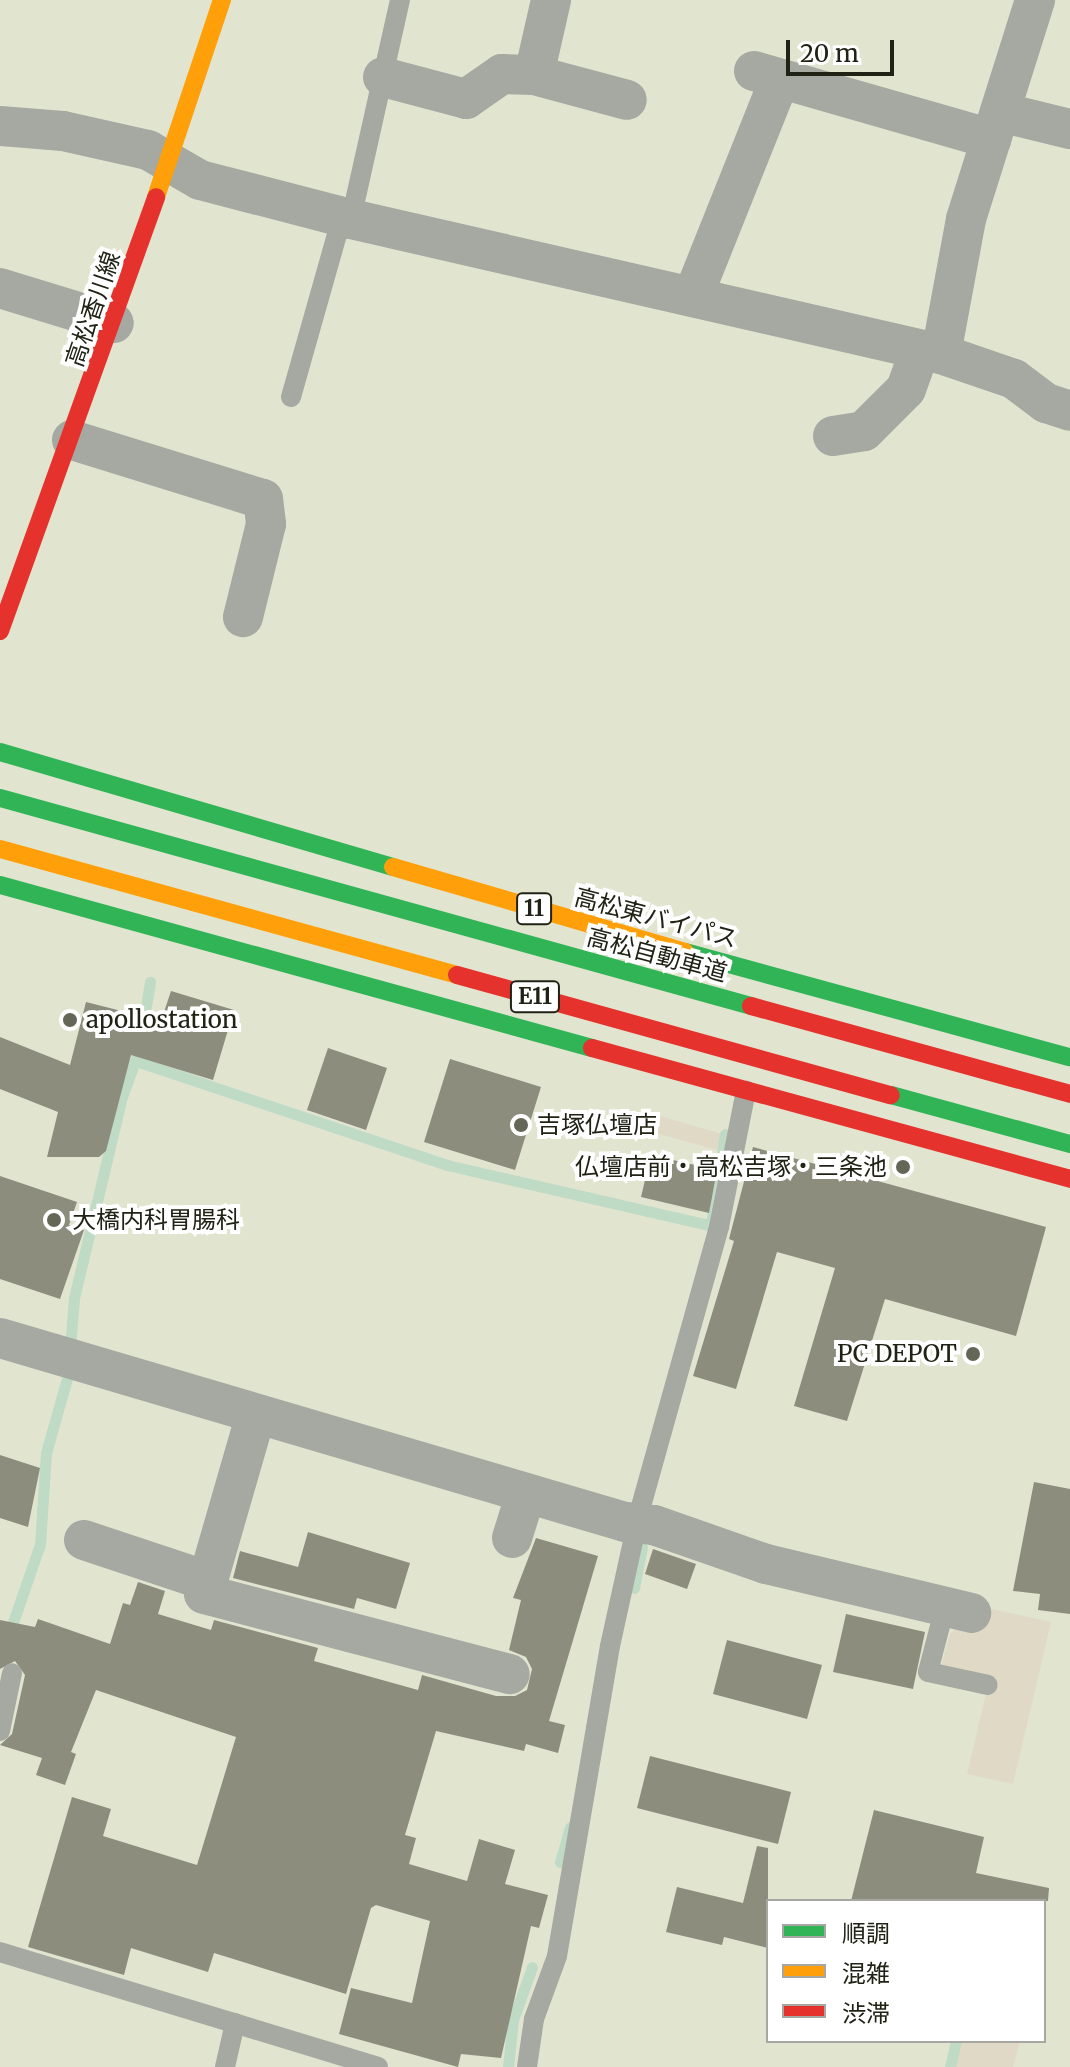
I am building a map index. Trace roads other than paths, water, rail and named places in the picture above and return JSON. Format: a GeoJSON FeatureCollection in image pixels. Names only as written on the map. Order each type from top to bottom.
{"type":"FeatureCollection","features":[{"type":"Feature","properties":{"kind":"main road","name":"高松香川線"},"geometry":{"type":"LineString","coordinates":[[0,631],[114,323],[222,0]]}},
{"type":"Feature","properties":{"kind":"main road","name":"高松東バイパス"},"geometry":{"type":"LineString","coordinates":[[0,752],[585,924],[1070,1057]]}},
{"type":"Feature","properties":{"kind":"main road","name":"高松自動車道"},"geometry":{"type":"LineString","coordinates":[[0,798],[1070,1094]]}},
{"type":"Feature","properties":{"kind":"main road","name":"E11"},"geometry":{"type":"LineString","coordinates":[[0,849],[1070,1144]]}},
{"type":"Feature","properties":{"kind":"main road"},"geometry":{"type":"LineString","coordinates":[[0,885],[1070,1179]]}},
{"type":"Feature","properties":{"kind":"street"},"geometry":{"type":"LineString","coordinates":[[534,75],[551,0]]}},
{"type":"Feature","properties":{"kind":"street"},"geometry":{"type":"LineString","coordinates":[[833,436],[864,431],[906,389],[930,352],[966,219],[1035,0]]}},
{"type":"Feature","properties":{"kind":"street"},"geometry":{"type":"LineString","coordinates":[[383,77],[466,99],[502,74],[534,75],[627,100]]}},
{"type":"Feature","properties":{"kind":"street"},"geometry":{"type":"LineString","coordinates":[[693,296],[767,75],[995,125],[1070,129]]}},
{"type":"Feature","properties":{"kind":"street"},"geometry":{"type":"LineString","coordinates":[[0,126],[63,131],[148,150],[200,180],[346,218],[603,281],[693,296],[930,352],[1014,379],[1046,403],[1070,411]]}},
{"type":"Feature","properties":{"kind":"street"},"geometry":{"type":"LineString","coordinates":[[0,288],[114,323]]}},
{"type":"Feature","properties":{"kind":"street"},"geometry":{"type":"LineString","coordinates":[[72,440],[263,499],[266,524],[243,617]]}},
{"type":"Feature","properties":{"kind":"street"},"geometry":{"type":"LineString","coordinates":[[0,1338],[526,1493],[639,1523],[766,1564],[958,1610]]}},
{"type":"Feature","properties":{"kind":"street"},"geometry":{"type":"LineString","coordinates":[[256,1414],[204,1594],[510,1674]]}},
{"type":"Feature","properties":{"kind":"street"},"geometry":{"type":"LineString","coordinates":[[512,1538],[526,1493]]}},
{"type":"Feature","properties":{"kind":"street"},"geometry":{"type":"LineString","coordinates":[[84,1540],[207,1581]]}},
{"type":"Feature","properties":{"kind":"lane"},"geometry":{"type":"LineString","coordinates":[[291,397],[346,218],[400,0]]}},
{"type":"Feature","properties":{"kind":"lane"},"geometry":{"type":"LineString","coordinates":[[527,2067],[534,2019],[557,1956],[610,1646],[639,1523],[719,1227],[746,1091]]}},
{"type":"Feature","properties":{"kind":"lane"},"geometry":{"type":"LineString","coordinates":[[958,1610],[928,1672],[988,1685]]}},
{"type":"Feature","properties":{"kind":"lane"},"geometry":{"type":"LineString","coordinates":[[0,1731],[12,1673]]}},
{"type":"Feature","properties":{"kind":"lane"},"geometry":{"type":"LineString","coordinates":[[0,1952],[378,2067]]}},
{"type":"Feature","properties":{"kind":"lane"},"geometry":{"type":"LineString","coordinates":[[225,2067],[235,2023]]}},
{"type":"Feature","properties":{"kind":"waterway"},"geometry":{"type":"LineString","coordinates":[[142,1029],[150,982]]}},
{"type":"Feature","properties":{"kind":"waterway"},"geometry":{"type":"LineString","coordinates":[[70,1348],[74,1298],[122,1097],[136,1058]]}},
{"type":"Feature","properties":{"kind":"waterway"},"geometry":{"type":"LineString","coordinates":[[136,1061],[447,1165],[710,1225]]}},
{"type":"Feature","properties":{"kind":"waterway"},"geometry":{"type":"LineString","coordinates":[[711,1224],[725,1134]]}},
{"type":"Feature","properties":{"kind":"waterway"},"geometry":{"type":"LineString","coordinates":[[9,1634],[40,1544],[46,1453],[69,1371]]}},
{"type":"Feature","properties":{"kind":"waterway"},"geometry":{"type":"LineString","coordinates":[[634,1588],[642,1547]]}},
{"type":"Feature","properties":{"kind":"waterway"},"geometry":{"type":"LineString","coordinates":[[560,1862],[570,1827]]}},
{"type":"Feature","properties":{"kind":"waterway"},"geometry":{"type":"LineString","coordinates":[[508,2067],[513,2020],[532,1967]]}},
{"type":"Feature","properties":{"kind":"waterway"},"geometry":{"type":"LineString","coordinates":[[950,2067],[956,2043]]}},
{"type":"Feature","properties":{"kind":"place","name":"apollostation"},"geometry":{"type":"Point","coordinates":[70,1020]}},
{"type":"Feature","properties":{"kind":"place","name":"吉塚仏壇店"},"geometry":{"type":"Point","coordinates":[521,1125]}},
{"type":"Feature","properties":{"kind":"place","name":"仏壇店前・高松吉塚・三条池"},"geometry":{"type":"Point","coordinates":[903,1167]}},
{"type":"Feature","properties":{"kind":"place","name":"大橋内科胃腸科"},"geometry":{"type":"Point","coordinates":[54,1220]}},
{"type":"Feature","properties":{"kind":"place","name":"PC DEPOT"},"geometry":{"type":"Point","coordinates":[973,1354]}}]}
